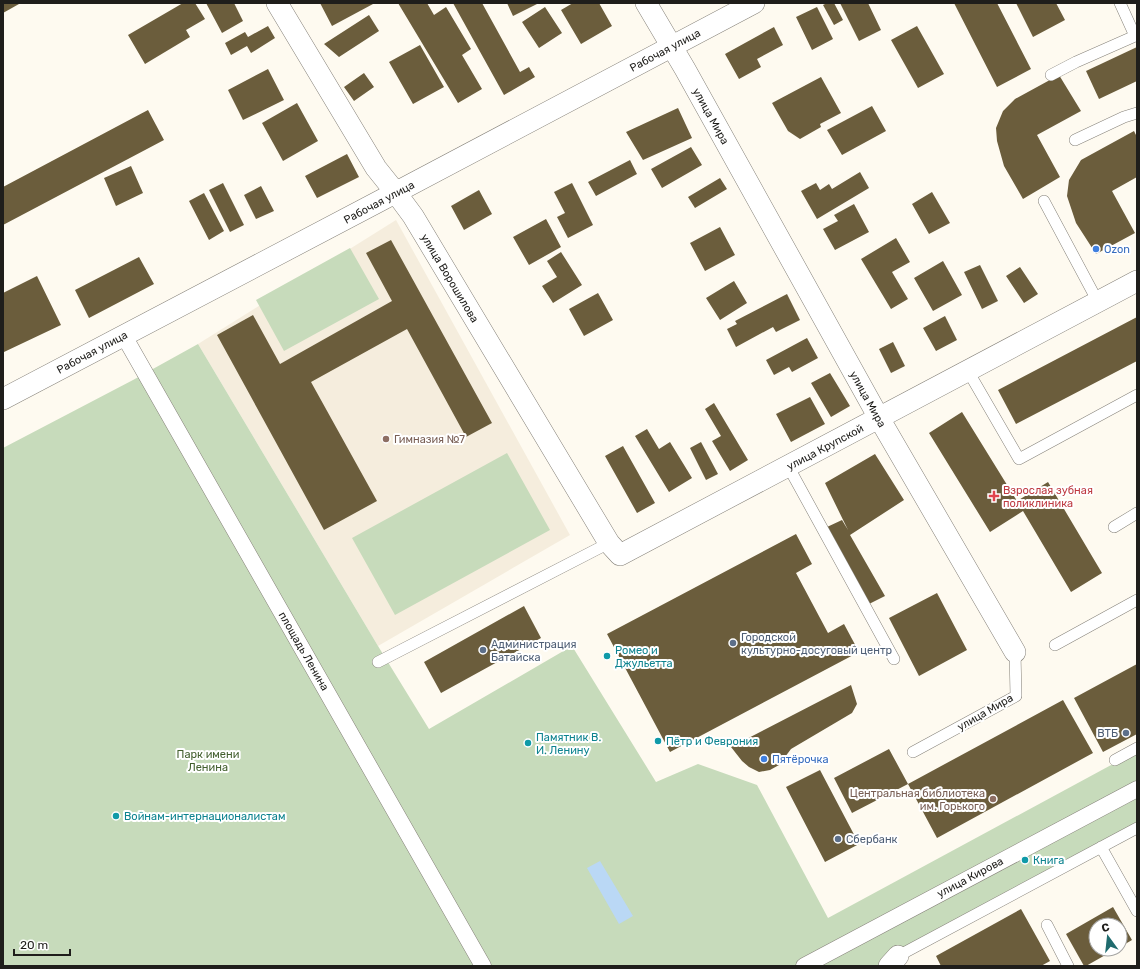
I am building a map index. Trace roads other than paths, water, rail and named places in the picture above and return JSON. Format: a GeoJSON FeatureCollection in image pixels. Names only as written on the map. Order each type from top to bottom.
{"type":"FeatureCollection","features":[{"type":"Feature","properties":{"kind":"street","name":"улица Ворошилова"},"geometry":{"type":"LineString","coordinates":[[277,3],[376,168],[413,216],[614,549]]}},
{"type":"Feature","properties":{"kind":"street","name":"улица Мира"},"geometry":{"type":"LineString","coordinates":[[646,3],[672,46],[879,418],[1015,652]]}},
{"type":"Feature","properties":{"kind":"street","name":"Рабочая улица"},"geometry":{"type":"LineString","coordinates":[[3,399],[754,3]]}},
{"type":"Feature","properties":{"kind":"street","name":"улица Крупской"},"geometry":{"type":"LineString","coordinates":[[614,549],[788,466],[1137,281]]}},
{"type":"Feature","properties":{"kind":"street","name":"площадь Ленина"},"geometry":{"type":"LineString","coordinates":[[124,336],[483,966]]}},
{"type":"Feature","properties":{"kind":"street","name":"улица Кирова"},"geometry":{"type":"LineString","coordinates":[[804,966],[1137,789]]}},
{"type":"Feature","properties":{"kind":"lane"},"geometry":{"type":"LineString","coordinates":[[1051,75],[1136,35],[1120,3]]}},
{"type":"Feature","properties":{"kind":"lane"},"geometry":{"type":"LineString","coordinates":[[1075,140],[1124,117],[1137,113]]}},
{"type":"Feature","properties":{"kind":"lane"},"geometry":{"type":"LineString","coordinates":[[1044,201],[1098,302]]}},
{"type":"Feature","properties":{"kind":"lane"},"geometry":{"type":"LineString","coordinates":[[968,371],[1019,459],[1137,395]]}},
{"type":"Feature","properties":{"kind":"lane"},"geometry":{"type":"LineString","coordinates":[[788,466],[894,659]]}},
{"type":"Feature","properties":{"kind":"lane"},"geometry":{"type":"LineString","coordinates":[[1114,527],[1137,514]]}},
{"type":"Feature","properties":{"kind":"lane"},"geometry":{"type":"LineString","coordinates":[[378,662],[614,549]]}},
{"type":"Feature","properties":{"kind":"lane"},"geometry":{"type":"LineString","coordinates":[[1055,645],[1137,600]]}},
{"type":"Feature","properties":{"kind":"lane","name":"улица Мира"},"geometry":{"type":"LineString","coordinates":[[913,752],[1016,696],[1015,652]]}},
{"type":"Feature","properties":{"kind":"lane"},"geometry":{"type":"LineString","coordinates":[[1115,760],[1137,748]]}},
{"type":"Feature","properties":{"kind":"lane"},"geometry":{"type":"LineString","coordinates":[[894,961],[1137,828]]}},
{"type":"Feature","properties":{"kind":"lane"},"geometry":{"type":"LineString","coordinates":[[1101,847],[1137,911]]}},
{"type":"Feature","properties":{"kind":"lane"},"geometry":{"type":"LineString","coordinates":[[1047,924],[1068,966]]}},
{"type":"Feature","properties":{"kind":"water"},"geometry":{"type":"Polygon","coordinates":[[[600,861],[633,916],[619,924],[587,868],[600,861]]]}},
{"type":"Feature","properties":{"kind":"place","name":"Ozon"},"geometry":{"type":"Point","coordinates":[1096,249]}},
{"type":"Feature","properties":{"kind":"place","name":"Гимназия №7"},"geometry":{"type":"Point","coordinates":[386,439]}},
{"type":"Feature","properties":{"kind":"place","name":"Взрослая зубная поликлиника"},"geometry":{"type":"Point","coordinates":[994,496]}},
{"type":"Feature","properties":{"kind":"place","name":"Городской культурно-досуговый центр"},"geometry":{"type":"Point","coordinates":[733,643]}},
{"type":"Feature","properties":{"kind":"place","name":"Администрация Батайска"},"geometry":{"type":"Point","coordinates":[483,650]}},
{"type":"Feature","properties":{"kind":"place","name":"Ромео и Джульетта"},"geometry":{"type":"Point","coordinates":[607,656]}},
{"type":"Feature","properties":{"kind":"place","name":"ВТБ"},"geometry":{"type":"Point","coordinates":[1126,733]}},
{"type":"Feature","properties":{"kind":"place","name":"Пётр и Феврония"},"geometry":{"type":"Point","coordinates":[658,741]}},
{"type":"Feature","properties":{"kind":"place","name":"Памятник В. И. Ленину"},"geometry":{"type":"Point","coordinates":[528,743]}},
{"type":"Feature","properties":{"kind":"place","name":"Пятёрочка"},"geometry":{"type":"Point","coordinates":[764,759]}},
{"type":"Feature","properties":{"kind":"place","name":"Центральная библиотека им. Горького"},"geometry":{"type":"Point","coordinates":[993,799]}},
{"type":"Feature","properties":{"kind":"place","name":"Войнам-интернационалистам"},"geometry":{"type":"Point","coordinates":[116,816]}},
{"type":"Feature","properties":{"kind":"place","name":"Сбербанк"},"geometry":{"type":"Point","coordinates":[838,839]}},
{"type":"Feature","properties":{"kind":"place","name":"Книга"},"geometry":{"type":"Point","coordinates":[1025,860]}},
{"type":"Feature","properties":{"kind":"park label","name":"Парк имени Ленина"},"geometry":{"type":"Point","coordinates":[208,760]}}]}
